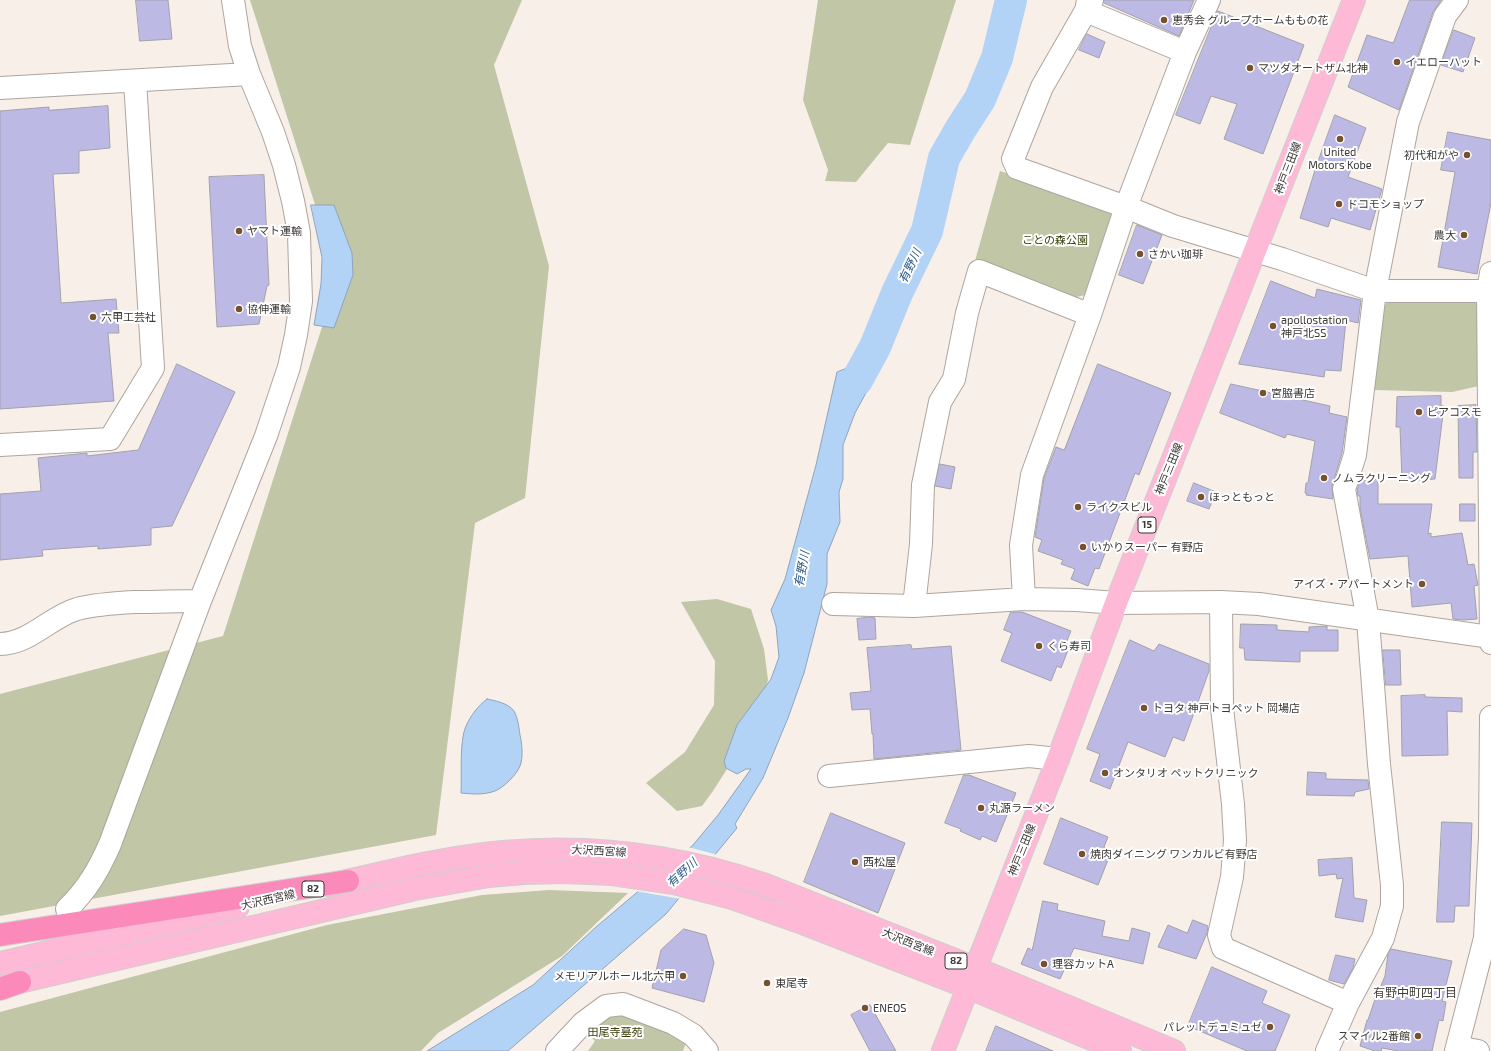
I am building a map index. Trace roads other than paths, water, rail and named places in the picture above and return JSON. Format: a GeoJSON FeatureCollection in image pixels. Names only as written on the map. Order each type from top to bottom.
{"type":"FeatureCollection","features":[{"type":"Feature","properties":{"kind":"highway"},"geometry":{"type":"LineString","coordinates":[[4,935],[348,881]]}},
{"type":"Feature","properties":{"kind":"highway"},"geometry":{"type":"LineString","coordinates":[[4,935],[43,923],[67,909]]}},
{"type":"Feature","properties":{"kind":"main road","name":"神戸三田線"},"geometry":{"type":"LineString","coordinates":[[943,1051],[1058,759],[1116,603],[1354,0]]}},
{"type":"Feature","properties":{"kind":"main road","name":"大沢西宮線"},"geometry":{"type":"LineString","coordinates":[[0,962],[348,881],[425,865],[502,852],[564,849],[631,853],[684,862],[737,875],[827,909],[1120,1051]]}},
{"type":"Feature","properties":{"kind":"main road","name":"大沢西宮線"},"geometry":{"type":"LineString","coordinates":[[7,986],[454,881],[524,873],[564,872],[612,874],[674,883],[720,894],[805,924],[971,978],[1174,1051]]}},
{"type":"Feature","properties":{"kind":"street"},"geometry":{"type":"LineString","coordinates":[[67,909],[91,882],[101,865],[200,601],[278,402],[291,360],[296,335],[301,301],[298,233],[293,201],[284,165],[273,132],[249,74],[240,46],[233,0]]}},
{"type":"Feature","properties":{"kind":"street"},"geometry":{"type":"LineString","coordinates":[[1024,599],[1021,545],[1032,475],[1090,315],[1126,207],[1185,52],[1209,0]]}},
{"type":"Feature","properties":{"kind":"street"},"geometry":{"type":"LineString","coordinates":[[1327,1051],[1348,1003],[1383,938],[1392,906],[1392,884],[1379,764],[1368,620],[1344,489],[1355,455],[1375,291],[1408,122],[1446,16],[1457,0]]}},
{"type":"Feature","properties":{"kind":"street"},"geometry":{"type":"LineString","coordinates":[[1185,52],[1089,4],[1042,87],[1013,159],[1017,168],[1126,207],[1173,226],[1256,251],[1375,291],[1490,285],[1491,643]]}},
{"type":"Feature","properties":{"kind":"street"},"geometry":{"type":"LineString","coordinates":[[0,88],[249,74]]}},
{"type":"Feature","properties":{"kind":"street"},"geometry":{"type":"LineString","coordinates":[[0,445],[110,439],[153,368],[135,81]]}},
{"type":"Feature","properties":{"kind":"street"},"geometry":{"type":"LineString","coordinates":[[914,606],[921,544],[924,485],[940,402],[954,379],[967,313],[973,269],[1090,315]]}},
{"type":"Feature","properties":{"kind":"street"},"geometry":{"type":"LineString","coordinates":[[833,604],[914,606],[1024,599],[1077,600],[1116,603],[1221,602],[1260,604],[1491,637]]}},
{"type":"Feature","properties":{"kind":"street"},"geometry":{"type":"LineString","coordinates":[[0,644],[9,644],[26,637],[46,624],[77,609],[120,603],[200,601]]}},
{"type":"Feature","properties":{"kind":"street"},"geometry":{"type":"LineString","coordinates":[[1221,602],[1222,708],[1234,804],[1235,840],[1232,877],[1219,935],[1223,948],[1348,1003]]}},
{"type":"Feature","properties":{"kind":"street"},"geometry":{"type":"LineString","coordinates":[[1464,1050],[1488,939],[1491,836],[1491,717]]}},
{"type":"Feature","properties":{"kind":"street"},"geometry":{"type":"LineString","coordinates":[[828,776],[1029,756],[1058,759]]}},
{"type":"Feature","properties":{"kind":"street"},"geometry":{"type":"LineString","coordinates":[[557,1051],[583,1023],[606,1006],[622,1004],[673,1023],[693,1035],[707,1051]]}},
{"type":"Feature","properties":{"kind":"water"},"geometry":{"type":"Polygon","coordinates":[[[311,205],[334,205],[352,253],[353,275],[334,328],[314,325],[321,284],[322,258],[311,205]]]}},
{"type":"Feature","properties":{"kind":"water"},"geometry":{"type":"Polygon","coordinates":[[[866,336],[887,345],[881,367],[855,413],[843,445],[843,479],[839,492],[840,522],[827,554],[827,584],[804,673],[788,718],[763,778],[735,824],[737,828],[666,914],[508,1051],[427,1051],[533,985],[596,927],[693,845],[718,815],[751,769],[746,769],[737,774],[726,768],[724,761],[737,725],[771,679],[779,657],[776,626],[771,610],[785,579],[816,465],[837,372],[847,368],[856,356],[866,336]]]}},
{"type":"Feature","properties":{"kind":"water"},"geometry":{"type":"Polygon","coordinates":[[[487,699],[505,704],[514,711],[521,742],[522,753],[520,767],[505,785],[496,791],[480,794],[461,793],[462,740],[464,732],[472,714],[487,699]]]}},
{"type":"Feature","properties":{"kind":"waterway","name":"有野川"},"geometry":{"type":"LineString","coordinates":[[857,380],[875,347],[897,293],[927,231],[944,158],[980,99],[997,58],[1011,0]]}},
{"type":"Feature","properties":{"kind":"place","name":"恵秀会 グループホームももの花"},"geometry":{"type":"Point","coordinates":[1164,20]}},
{"type":"Feature","properties":{"kind":"place","name":"イエローハット"},"geometry":{"type":"Point","coordinates":[1397,62]}},
{"type":"Feature","properties":{"kind":"place","name":"マツダオートザム北神"},"geometry":{"type":"Point","coordinates":[1250,68]}},
{"type":"Feature","properties":{"kind":"place","name":"United Motors Kobe"},"geometry":{"type":"Point","coordinates":[1340,139]}},
{"type":"Feature","properties":{"kind":"place","name":"初代和がや"},"geometry":{"type":"Point","coordinates":[1467,155]}},
{"type":"Feature","properties":{"kind":"place","name":"ドコモショップ"},"geometry":{"type":"Point","coordinates":[1339,204]}},
{"type":"Feature","properties":{"kind":"place","name":"ヤマト運輸"},"geometry":{"type":"Point","coordinates":[239,231]}},
{"type":"Feature","properties":{"kind":"place","name":"農大"},"geometry":{"type":"Point","coordinates":[1464,235]}},
{"type":"Feature","properties":{"kind":"place","name":"さかい珈琲"},"geometry":{"type":"Point","coordinates":[1140,254]}},
{"type":"Feature","properties":{"kind":"place","name":"協伸運輸"},"geometry":{"type":"Point","coordinates":[239,309]}},
{"type":"Feature","properties":{"kind":"place","name":"六甲工芸社"},"geometry":{"type":"Point","coordinates":[93,317]}},
{"type":"Feature","properties":{"kind":"place","name":"apollostation 神戸北SS"},"geometry":{"type":"Point","coordinates":[1273,326]}},
{"type":"Feature","properties":{"kind":"place","name":"宮脇書店"},"geometry":{"type":"Point","coordinates":[1263,393]}},
{"type":"Feature","properties":{"kind":"place","name":"ピアコスモ"},"geometry":{"type":"Point","coordinates":[1419,412]}},
{"type":"Feature","properties":{"kind":"place","name":"ノムラクリーニング"},"geometry":{"type":"Point","coordinates":[1324,478]}},
{"type":"Feature","properties":{"kind":"place","name":"ほっともっと"},"geometry":{"type":"Point","coordinates":[1201,497]}},
{"type":"Feature","properties":{"kind":"place","name":"ライクスビル"},"geometry":{"type":"Point","coordinates":[1078,507]}},
{"type":"Feature","properties":{"kind":"place","name":"いかりスーパー 有野店"},"geometry":{"type":"Point","coordinates":[1083,547]}},
{"type":"Feature","properties":{"kind":"place","name":"アイズ・アパートメント"},"geometry":{"type":"Point","coordinates":[1422,584]}},
{"type":"Feature","properties":{"kind":"place","name":"くら寿司"},"geometry":{"type":"Point","coordinates":[1039,646]}},
{"type":"Feature","properties":{"kind":"place","name":"トヨタ 神戸トヨペット 岡場店"},"geometry":{"type":"Point","coordinates":[1144,708]}},
{"type":"Feature","properties":{"kind":"place","name":"オンタリオ ペットクリニック"},"geometry":{"type":"Point","coordinates":[1105,773]}},
{"type":"Feature","properties":{"kind":"place","name":"丸源ラーメン"},"geometry":{"type":"Point","coordinates":[981,808]}},
{"type":"Feature","properties":{"kind":"place","name":"焼肉ダイニング ワンカルビ有野店"},"geometry":{"type":"Point","coordinates":[1082,854]}},
{"type":"Feature","properties":{"kind":"place","name":"西松屋"},"geometry":{"type":"Point","coordinates":[855,862]}},
{"type":"Feature","properties":{"kind":"place","name":"理容カットA"},"geometry":{"type":"Point","coordinates":[1044,964]}},
{"type":"Feature","properties":{"kind":"place","name":"メモリアルホール北六甲"},"geometry":{"type":"Point","coordinates":[683,976]}},
{"type":"Feature","properties":{"kind":"place","name":"東尾寺"},"geometry":{"type":"Point","coordinates":[767,983]}},
{"type":"Feature","properties":{"kind":"place","name":"ENEOS"},"geometry":{"type":"Point","coordinates":[865,1008]}},
{"type":"Feature","properties":{"kind":"place","name":"パレットデュミュゼ"},"geometry":{"type":"Point","coordinates":[1270,1027]}},
{"type":"Feature","properties":{"kind":"place","name":"スマイル2番館"},"geometry":{"type":"Point","coordinates":[1418,1036]}},
{"type":"Feature","properties":{"kind":"district","name":"有野中町四丁目"},"geometry":{"type":"Point","coordinates":[1415,993]}},
{"type":"Feature","properties":{"kind":"park label","name":"ことの森公園"},"geometry":{"type":"Point","coordinates":[1055,240]}},
{"type":"Feature","properties":{"kind":"park label","name":"田尾寺墓苑"},"geometry":{"type":"Point","coordinates":[615,1032]}}]}
